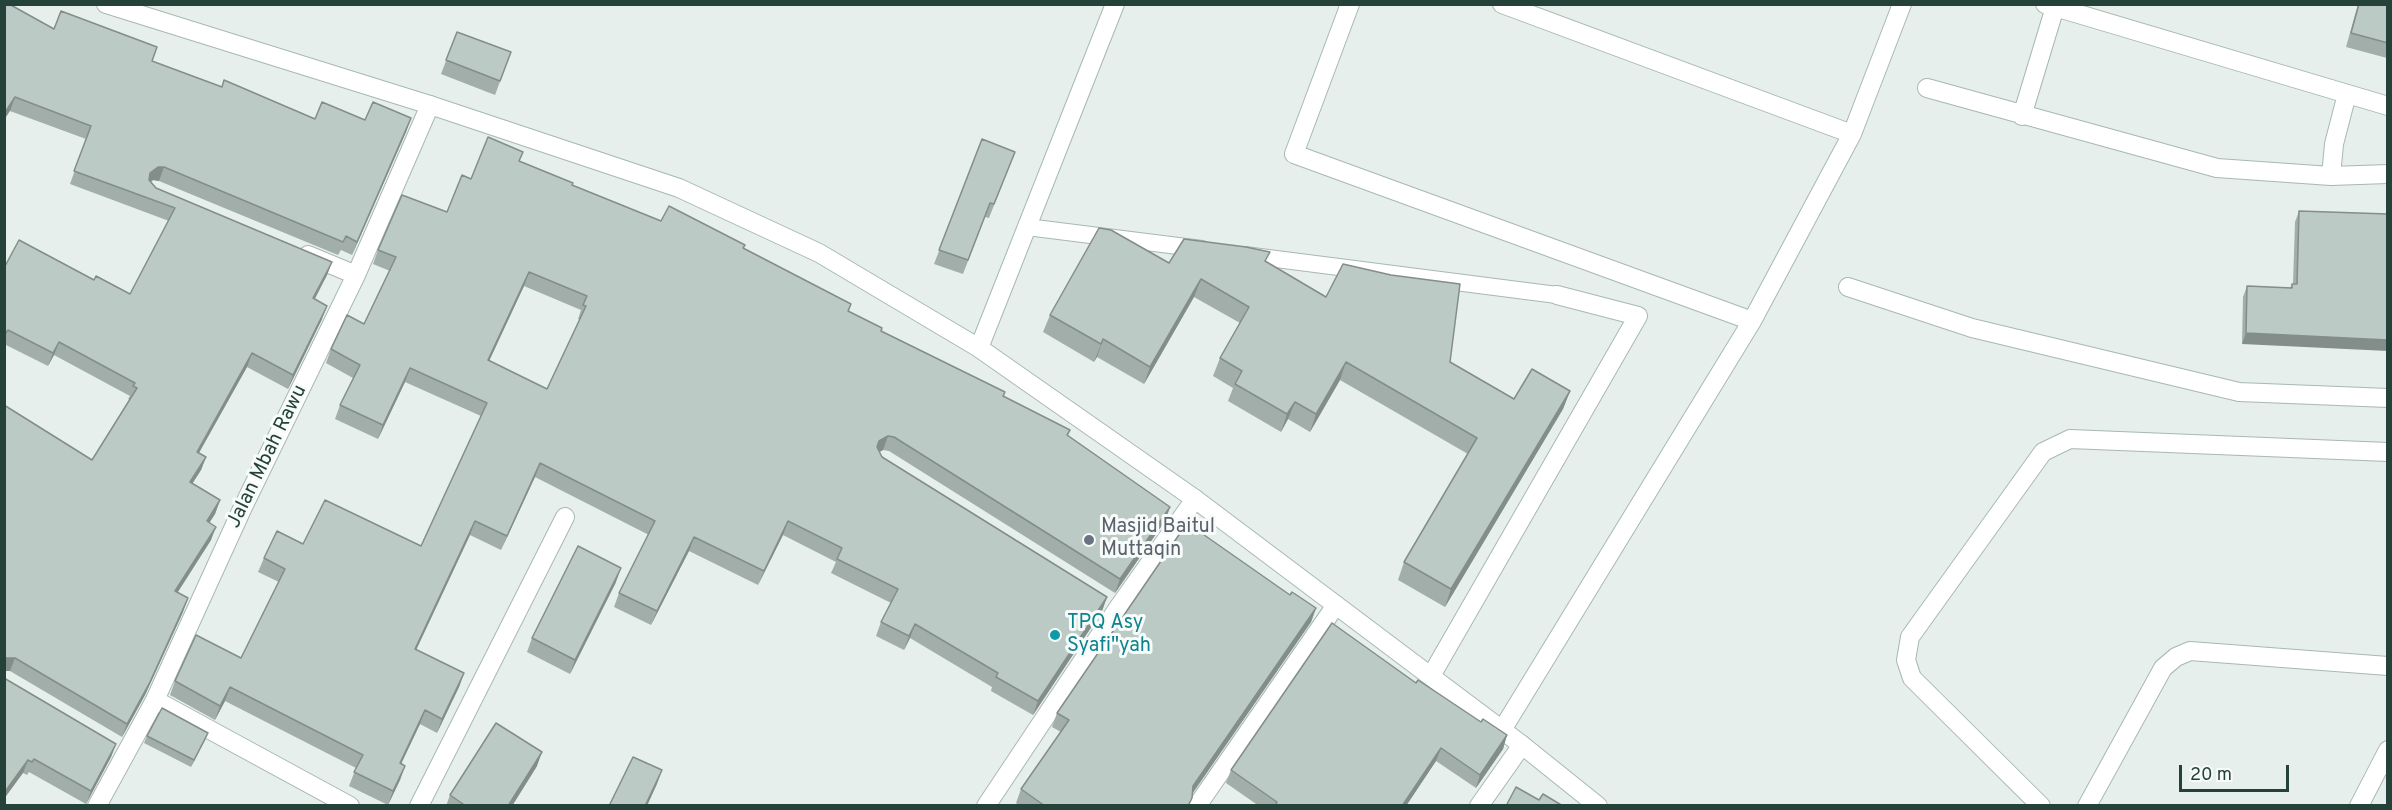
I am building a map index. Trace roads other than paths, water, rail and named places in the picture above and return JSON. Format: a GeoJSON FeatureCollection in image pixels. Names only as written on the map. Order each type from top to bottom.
{"type":"FeatureCollection","features":[{"type":"Feature","properties":{"kind":"street"},"geometry":{"type":"LineString","coordinates":[[106,4],[430,105],[679,188],[819,253],[979,348],[1195,499],[1522,745],[1598,806]]}},
{"type":"Feature","properties":{"kind":"street"},"geometry":{"type":"LineString","coordinates":[[979,348],[1115,4]]}},
{"type":"Feature","properties":{"kind":"street"},"geometry":{"type":"LineString","coordinates":[[1350,4],[1294,154],[1752,321]]}},
{"type":"Feature","properties":{"kind":"street"},"geometry":{"type":"LineString","coordinates":[[1502,4],[1852,134]]}},
{"type":"Feature","properties":{"kind":"street"},"geometry":{"type":"LineString","coordinates":[[1502,730],[1752,321],[1852,134],[1902,4]]}},
{"type":"Feature","properties":{"kind":"street"},"geometry":{"type":"LineString","coordinates":[[2022,116],[2050,6],[2388,106]]}},
{"type":"Feature","properties":{"kind":"street"},"geometry":{"type":"LineString","coordinates":[[1927,88],[2217,168],[2331,176],[2388,174]]}},
{"type":"Feature","properties":{"kind":"street"},"geometry":{"type":"LineString","coordinates":[[2331,176],[2334,144],[2347,94]]}},
{"type":"Feature","properties":{"kind":"street","name":"Jalan Mbah Rawu"},"geometry":{"type":"LineString","coordinates":[[97,806],[155,700],[243,507],[356,275],[430,105]]}},
{"type":"Feature","properties":{"kind":"street"},"geometry":{"type":"LineString","coordinates":[[293,249],[356,275]]}},
{"type":"Feature","properties":{"kind":"street"},"geometry":{"type":"LineString","coordinates":[[1848,287],[1972,328],[2239,392],[2388,398]]}},
{"type":"Feature","properties":{"kind":"street"},"geometry":{"type":"LineString","coordinates":[[1431,676],[1638,316],[1557,295]]}},
{"type":"Feature","properties":{"kind":"street"},"geometry":{"type":"LineString","coordinates":[[2041,806],[1912,678],[1906,660],[1910,637],[2043,452],[2070,439],[2388,452]]}},
{"type":"Feature","properties":{"kind":"street"},"geometry":{"type":"LineString","coordinates":[[986,806],[1118,608],[1195,499]]}},
{"type":"Feature","properties":{"kind":"street"},"geometry":{"type":"LineString","coordinates":[[419,806],[565,517]]}},
{"type":"Feature","properties":{"kind":"street"},"geometry":{"type":"LineString","coordinates":[[1098,596],[1118,608]]}},
{"type":"Feature","properties":{"kind":"street"},"geometry":{"type":"LineString","coordinates":[[1197,806],[1336,605]]}},
{"type":"Feature","properties":{"kind":"street"},"geometry":{"type":"LineString","coordinates":[[2087,806],[2163,668],[2176,657],[2190,651],[2388,666]]}},
{"type":"Feature","properties":{"kind":"street"},"geometry":{"type":"LineString","coordinates":[[155,700],[350,806]]}},
{"type":"Feature","properties":{"kind":"street"},"geometry":{"type":"LineString","coordinates":[[106,741],[126,753]]}},
{"type":"Feature","properties":{"kind":"street"},"geometry":{"type":"LineString","coordinates":[[1479,806],[1522,745]]}},
{"type":"Feature","properties":{"kind":"street"},"geometry":{"type":"LineString","coordinates":[[2359,806],[2388,750]]}},
{"type":"Feature","properties":{"kind":"lane"},"geometry":{"type":"LineString","coordinates":[[1027,227],[1557,295]]}},
{"type":"Feature","properties":{"kind":"place","name":"Masjid Baitul Muttaqin"},"geometry":{"type":"Point","coordinates":[1089,540]}},
{"type":"Feature","properties":{"kind":"place","name":"TPQ Asy Syafi\"yah"},"geometry":{"type":"Point","coordinates":[1055,635]}}]}
